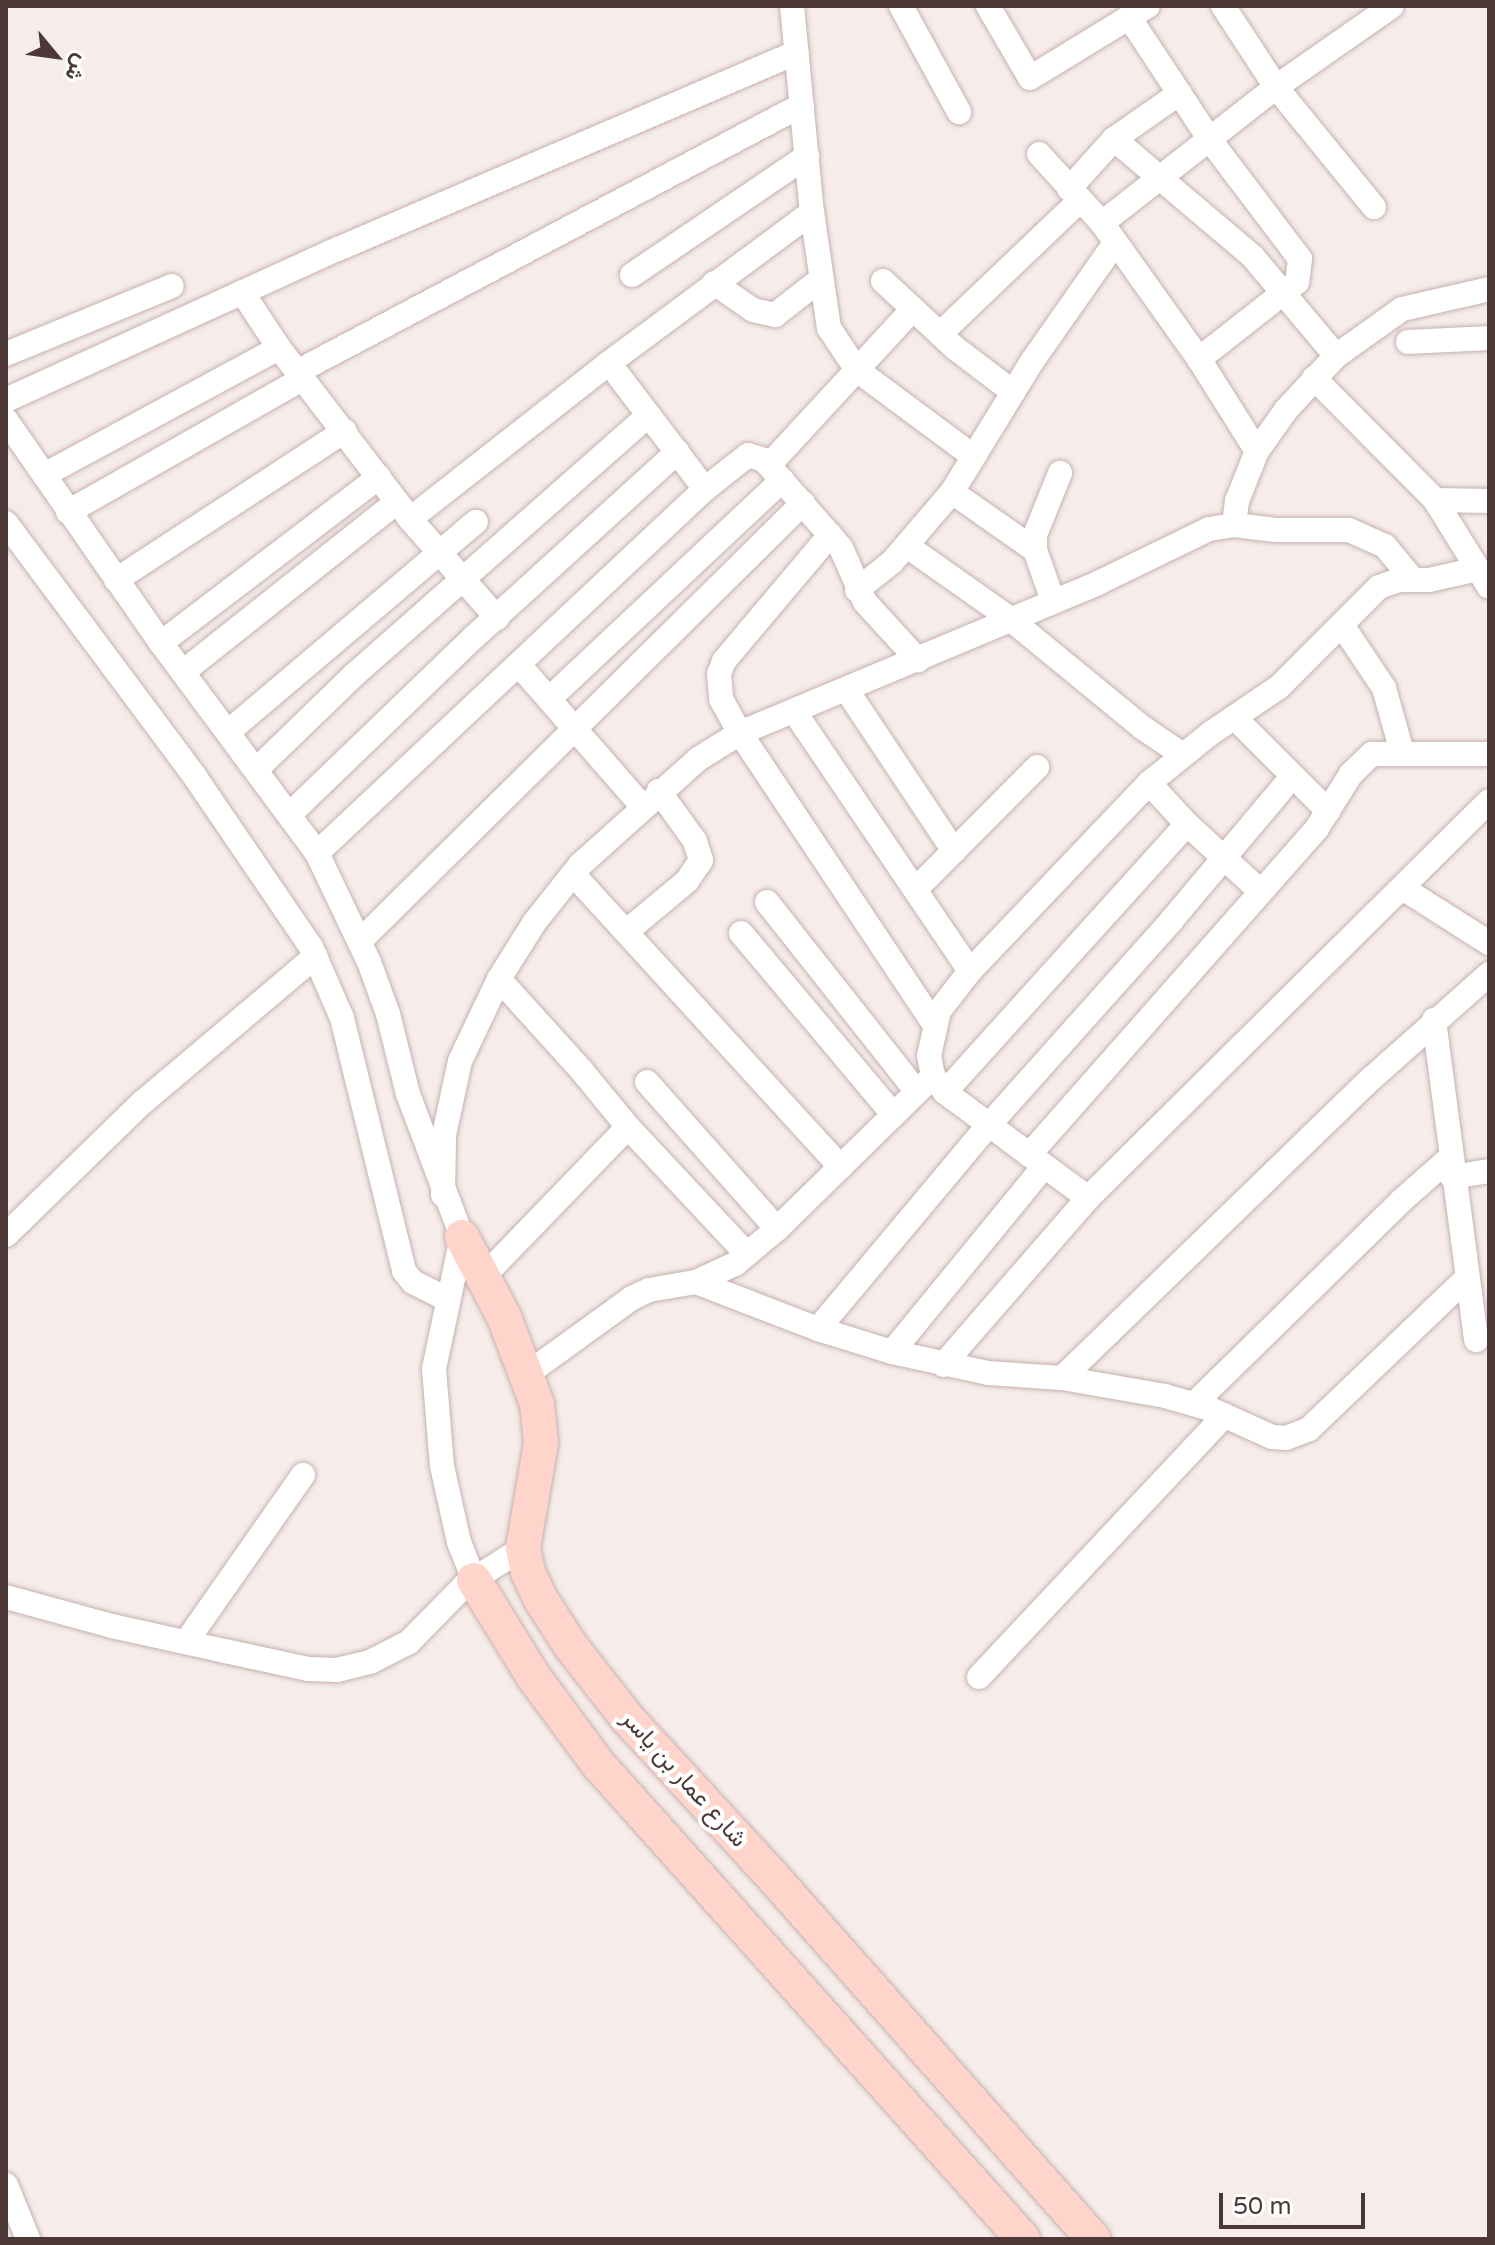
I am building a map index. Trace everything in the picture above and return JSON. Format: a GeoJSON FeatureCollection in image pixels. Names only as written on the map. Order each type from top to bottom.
{"type":"FeatureCollection","features":[{"type":"Feature","properties":{"kind":"street"},"geometry":{"type":"LineString","coordinates":[[792,6],[812,212],[829,328],[857,370],[973,456]]}},
{"type":"Feature","properties":{"kind":"street"},"geometry":{"type":"LineString","coordinates":[[902,6],[959,112]]}},
{"type":"Feature","properties":{"kind":"street"},"geometry":{"type":"LineString","coordinates":[[988,6],[1030,78],[1138,12],[1180,93],[1210,140],[1300,259],[1297,282],[1199,359]]}},
{"type":"Feature","properties":{"kind":"street"},"geometry":{"type":"LineString","coordinates":[[1223,6],[1276,87],[1374,207]]}},
{"type":"Feature","properties":{"kind":"street"},"geometry":{"type":"LineString","coordinates":[[857,590],[907,546],[952,492],[1109,233],[1158,177],[1276,87],[1392,6]]}},
{"type":"Feature","properties":{"kind":"street"},"geometry":{"type":"LineString","coordinates":[[6,400],[242,292],[797,52]]}},
{"type":"Feature","properties":{"kind":"street"},"geometry":{"type":"LineString","coordinates":[[940,334],[1074,195],[1114,139],[1180,93]]}},
{"type":"Feature","properties":{"kind":"street"},"geometry":{"type":"LineString","coordinates":[[68,512],[300,376],[802,105]]}},
{"type":"Feature","properties":{"kind":"street"},"geometry":{"type":"LineString","coordinates":[[1114,139],[1237,241],[1336,356]]}},
{"type":"Feature","properties":{"kind":"street"},"geometry":{"type":"LineString","coordinates":[[1039,154],[1109,233],[1199,359],[1257,451]]}},
{"type":"Feature","properties":{"kind":"street"},"geometry":{"type":"LineString","coordinates":[[632,275],[807,156]]}},
{"type":"Feature","properties":{"kind":"street"},"geometry":{"type":"LineString","coordinates":[[183,672],[812,212]]}},
{"type":"Feature","properties":{"kind":"street"},"geometry":{"type":"LineString","coordinates":[[714,283],[753,310],[775,315],[821,279]]}},
{"type":"Feature","properties":{"kind":"street"},"geometry":{"type":"LineString","coordinates":[[883,281],[940,334],[1013,392]]}},
{"type":"Feature","properties":{"kind":"street"},"geometry":{"type":"LineString","coordinates":[[6,354],[172,286]]}},
{"type":"Feature","properties":{"kind":"street"},"geometry":{"type":"LineString","coordinates":[[1234,525],[1241,489],[1257,451],[1314,378],[1336,356],[1402,309],[1489,289]]}},
{"type":"Feature","properties":{"kind":"street"},"geometry":{"type":"LineString","coordinates":[[242,292],[279,348],[404,510],[497,618]]}},
{"type":"Feature","properties":{"kind":"street"},"geometry":{"type":"LineString","coordinates":[[549,699],[776,473],[857,370],[913,309]]}},
{"type":"Feature","properties":{"kind":"street"},"geometry":{"type":"LineString","coordinates":[[1408,342],[1489,338]]}},
{"type":"Feature","properties":{"kind":"street"},"geometry":{"type":"LineString","coordinates":[[44,475],[279,348]]}},
{"type":"Feature","properties":{"kind":"street"},"geometry":{"type":"LineString","coordinates":[[609,363],[705,489]]}},
{"type":"Feature","properties":{"kind":"street"},"geometry":{"type":"LineString","coordinates":[[931,1086],[929,1056],[934,1024],[970,971],[1149,783],[1306,664],[1379,587],[1390,582],[1413,580],[1483,578],[1435,500],[1400,460],[1314,378]]}},
{"type":"Feature","properties":{"kind":"street"},"geometry":{"type":"LineString","coordinates":[[257,769],[354,675],[649,415]]}},
{"type":"Feature","properties":{"kind":"street"},"geometry":{"type":"LineString","coordinates":[[6,420],[161,643],[317,853],[360,941],[388,1014],[408,1094],[443,1195],[462,1237],[446,1299],[434,1369],[440,1444],[459,1542],[533,1676],[598,1764],[1023,2239]]}},
{"type":"Feature","properties":{"kind":"street"},"geometry":{"type":"LineString","coordinates":[[116,580],[345,431]]}},
{"type":"Feature","properties":{"kind":"street"},"geometry":{"type":"LineString","coordinates":[[290,814],[677,452]]}},
{"type":"Feature","properties":{"kind":"street"},"geometry":{"type":"LineString","coordinates":[[317,853],[705,489],[748,455],[758,455],[841,548],[857,590],[918,660]]}},
{"type":"Feature","properties":{"kind":"street"},"geometry":{"type":"LineString","coordinates":[[1053,601],[1035,550],[1040,519],[1060,473]]}},
{"type":"Feature","properties":{"kind":"street"},"geometry":{"type":"LineString","coordinates":[[161,643],[379,477]]}},
{"type":"Feature","properties":{"kind":"street"},"geometry":{"type":"LineString","coordinates":[[952,492],[1035,550]]}},
{"type":"Feature","properties":{"kind":"street"},"geometry":{"type":"LineString","coordinates":[[1435,500],[1489,501]]}},
{"type":"Feature","properties":{"kind":"street"},"geometry":{"type":"LineString","coordinates":[[360,941],[444,855],[578,729],[728,574],[803,503]]}},
{"type":"Feature","properties":{"kind":"street"},"geometry":{"type":"LineString","coordinates":[[228,732],[476,522]]}},
{"type":"Feature","properties":{"kind":"street"},"geometry":{"type":"LineString","coordinates":[[6,523],[195,777],[283,902],[316,956],[342,1018],[404,1271],[413,1282],[446,1299]]}},
{"type":"Feature","properties":{"kind":"street"},"geometry":{"type":"LineString","coordinates":[[443,1195],[444,1135],[460,1061],[499,979],[534,923],[573,874],[650,799],[698,759],[740,733],[918,660],[1209,529],[1234,525],[1276,530],[1349,530],[1385,546],[1413,580]]}},
{"type":"Feature","properties":{"kind":"street"},"geometry":{"type":"LineString","coordinates":[[830,535],[724,661],[718,685],[721,699],[740,733],[934,1024]]}},
{"type":"Feature","properties":{"kind":"street"},"geometry":{"type":"LineString","coordinates":[[907,546],[1009,618],[1143,728],[1183,755]]}},
{"type":"Feature","properties":{"kind":"street"},"geometry":{"type":"LineString","coordinates":[[1342,625],[1384,688],[1402,752]]}},
{"type":"Feature","properties":{"kind":"street"},"geometry":{"type":"LineString","coordinates":[[519,665],[578,729],[695,841],[701,860],[687,881],[627,931]]}},
{"type":"Feature","properties":{"kind":"street"},"geometry":{"type":"LineString","coordinates":[[846,689],[954,851]]}},
{"type":"Feature","properties":{"kind":"street"},"geometry":{"type":"LineString","coordinates":[[794,711],[970,971]]}},
{"type":"Feature","properties":{"kind":"street"},"geometry":{"type":"LineString","coordinates":[[1235,718],[1328,811]]}},
{"type":"Feature","properties":{"kind":"street"},"geometry":{"type":"LineString","coordinates":[[892,1352],[1036,1160],[1328,811],[1351,774],[1372,754],[1489,754]]}},
{"type":"Feature","properties":{"kind":"street"},"geometry":{"type":"LineString","coordinates":[[916,889],[1037,767]]}},
{"type":"Feature","properties":{"kind":"street"},"geometry":{"type":"LineString","coordinates":[[818,1329],[988,1126],[1224,860],[1292,777]]}},
{"type":"Feature","properties":{"kind":"street"},"geometry":{"type":"LineString","coordinates":[[1149,783],[1187,824],[1260,891]]}},
{"type":"Feature","properties":{"kind":"street"},"geometry":{"type":"LineString","coordinates":[[943,1365],[1088,1198],[1404,889],[1489,801]]}},
{"type":"Feature","properties":{"kind":"street"},"geometry":{"type":"LineString","coordinates":[[527,1374],[632,1298],[649,1290],[696,1282],[718,1274],[777,1229],[892,1113],[931,1086],[1187,824]]}},
{"type":"Feature","properties":{"kind":"street"},"geometry":{"type":"LineString","coordinates":[[573,874],[841,1167]]}},
{"type":"Feature","properties":{"kind":"street"},"geometry":{"type":"LineString","coordinates":[[1404,889],[1484,930]]}},
{"type":"Feature","properties":{"kind":"street"},"geometry":{"type":"LineString","coordinates":[[767,902],[931,1086],[1088,1198]]}},
{"type":"Feature","properties":{"kind":"street"},"geometry":{"type":"LineString","coordinates":[[741,933],[892,1113]]}},
{"type":"Feature","properties":{"kind":"street"},"geometry":{"type":"LineString","coordinates":[[6,1235],[143,1102],[316,956]]}},
{"type":"Feature","properties":{"kind":"street"},"geometry":{"type":"LineString","coordinates":[[1062,1378],[1434,1020],[1489,974]]}},
{"type":"Feature","properties":{"kind":"street"},"geometry":{"type":"LineString","coordinates":[[499,979],[628,1127],[747,1254]]}},
{"type":"Feature","properties":{"kind":"street"},"geometry":{"type":"LineString","coordinates":[[1434,1020],[1451,1168],[1476,1340]]}},
{"type":"Feature","properties":{"kind":"street"},"geometry":{"type":"LineString","coordinates":[[647,1082],[777,1229]]}},
{"type":"Feature","properties":{"kind":"street"},"geometry":{"type":"LineString","coordinates":[[484,1276],[628,1127]]}},
{"type":"Feature","properties":{"kind":"street"},"geometry":{"type":"LineString","coordinates":[[1195,1403],[1401,1201],[1451,1168],[1489,1171]]}},
{"type":"Feature","properties":{"kind":"street","name":"شارع عمار بن ياسر"},"geometry":{"type":"LineString","coordinates":[[462,1237],[484,1276],[537,1404],[541,1443],[514,1554],[528,1572],[540,1598],[570,1645],[627,1718],[766,1869],[1093,2239]]}},
{"type":"Feature","properties":{"kind":"street"},"geometry":{"type":"LineString","coordinates":[[696,1282],[818,1329],[892,1352],[988,1373],[1062,1378],[1195,1403],[1272,1437],[1286,1438],[1309,1429],[1467,1278]]}},
{"type":"Feature","properties":{"kind":"street"},"geometry":{"type":"LineString","coordinates":[[979,1677],[1225,1415]]}},
{"type":"Feature","properties":{"kind":"street"},"geometry":{"type":"LineString","coordinates":[[186,1642],[303,1475]]}},
{"type":"Feature","properties":{"kind":"street"},"geometry":{"type":"LineString","coordinates":[[6,1597],[308,1669],[354,1666],[383,1657],[409,1642],[478,1577],[514,1554]]}},
{"type":"Feature","properties":{"kind":"street"},"geometry":{"type":"LineString","coordinates":[[6,2185],[28,2239]]}}]}
